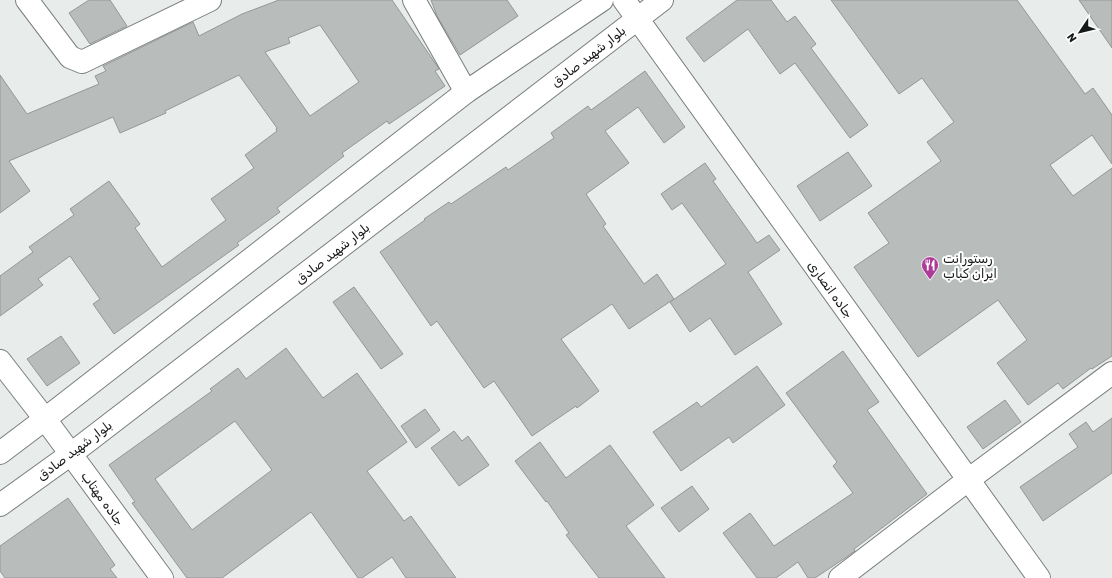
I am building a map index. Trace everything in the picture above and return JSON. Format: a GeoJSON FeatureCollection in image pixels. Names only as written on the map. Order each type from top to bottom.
{"type":"FeatureCollection","features":[{"type":"Feature","properties":{"kind":"street"},"geometry":{"type":"LineString","coordinates":[[27,0],[70,57],[82,62],[210,0]]}},
{"type":"Feature","properties":{"kind":"street"},"geometry":{"type":"LineString","coordinates":[[414,0],[466,92]]}},
{"type":"Feature","properties":{"kind":"street"},"geometry":{"type":"LineString","coordinates":[[0,453],[46,419],[466,92],[602,0]]}},
{"type":"Feature","properties":{"kind":"street","name":"جاده انصاری"},"geometry":{"type":"LineString","coordinates":[[624,0],[1039,578]]}},
{"type":"Feature","properties":{"kind":"street","name":"بلوار شهید صادق"},"geometry":{"type":"LineString","coordinates":[[0,505],[71,454],[662,0]]}},
{"type":"Feature","properties":{"kind":"street","name":"جاده مهتاب"},"geometry":{"type":"LineString","coordinates":[[0,360],[46,419],[162,578]]}},
{"type":"Feature","properties":{"kind":"street"},"geometry":{"type":"LineString","coordinates":[[840,578],[968,480],[1112,373]]}},
{"type":"Feature","properties":{"kind":"building"},"geometry":{"type":"Polygon","coordinates":[[[89,0],[110,0],[127,26],[90,44],[69,13],[89,0]]]}},
{"type":"Feature","properties":{"kind":"building"},"geometry":{"type":"Polygon","coordinates":[[[279,0],[392,0],[439,69],[435,71],[445,86],[389,124],[387,121],[342,153],[344,156],[277,208],[280,212],[237,243],[239,245],[114,334],[93,304],[100,299],[70,256],[38,279],[43,285],[0,316],[0,276],[33,252],[29,247],[74,215],[70,209],[109,181],[140,224],[135,228],[162,267],[226,220],[211,199],[254,168],[245,155],[277,131],[277,128],[239,75],[165,111],[166,113],[120,133],[113,117],[9,161],[30,191],[0,213],[0,75],[27,114],[99,84],[95,76],[106,71],[103,66],[193,22],[199,36],[242,14],[279,0]],[[320,25],[288,38],[290,43],[265,52],[310,116],[359,82],[320,25]]]}},
{"type":"Feature","properties":{"kind":"building"},"geometry":{"type":"Polygon","coordinates":[[[431,0],[507,0],[518,16],[460,55],[437,16],[431,0]]]}},
{"type":"Feature","properties":{"kind":"building"},"geometry":{"type":"Polygon","coordinates":[[[737,0],[771,0],[787,22],[795,16],[816,44],[811,48],[868,125],[850,138],[795,63],[780,74],[748,29],[704,62],[686,38],[737,0]]]}},
{"type":"Feature","properties":{"kind":"building"},"geometry":{"type":"Polygon","coordinates":[[[831,0],[1017,0],[1085,94],[1093,88],[1112,115],[1112,164],[1092,135],[1050,165],[1073,196],[1112,168],[1112,356],[1092,369],[1091,368],[1063,389],[1058,383],[1028,405],[997,363],[1027,340],[998,300],[918,357],[854,267],[889,243],[868,213],[941,161],[927,142],[954,122],[922,78],[899,94],[831,0]]]}},
{"type":"Feature","properties":{"kind":"building"},"geometry":{"type":"Polygon","coordinates":[[[1079,0],[1112,0],[1112,48],[1079,0]]]}},
{"type":"Feature","properties":{"kind":"building"},"geometry":{"type":"Polygon","coordinates":[[[645,71],[685,127],[664,143],[638,107],[605,131],[629,163],[586,194],[606,224],[603,226],[644,284],[657,274],[674,299],[629,329],[612,304],[561,339],[599,391],[577,408],[576,406],[532,436],[494,381],[484,388],[437,321],[431,326],[380,252],[449,202],[451,204],[506,167],[508,170],[554,138],[551,133],[588,106],[591,110],[645,71]]]}},
{"type":"Feature","properties":{"kind":"building"},"geometry":{"type":"Polygon","coordinates":[[[848,152],[872,186],[820,221],[797,186],[848,152]]]}},
{"type":"Feature","properties":{"kind":"building"},"geometry":{"type":"Polygon","coordinates":[[[705,163],[716,179],[713,181],[757,243],[769,235],[780,250],[748,272],[782,324],[735,355],[710,318],[690,332],[670,302],[726,264],[682,203],[672,210],[661,194],[705,163]]]}},
{"type":"Feature","properties":{"kind":"building"},"geometry":{"type":"Polygon","coordinates":[[[354,287],[403,354],[381,369],[333,302],[354,287]]]}},
{"type":"Feature","properties":{"kind":"building"},"geometry":{"type":"Polygon","coordinates":[[[61,336],[80,363],[47,386],[27,359],[61,336]]]}},
{"type":"Feature","properties":{"kind":"building"},"geometry":{"type":"Polygon","coordinates":[[[286,348],[323,398],[357,373],[407,442],[367,471],[404,521],[411,516],[456,578],[406,578],[392,557],[362,578],[358,578],[311,512],[222,578],[187,578],[132,503],[135,502],[109,465],[212,391],[210,389],[238,368],[246,379],[286,348]],[[235,421],[155,479],[192,530],[272,470],[235,421]]]}},
{"type":"Feature","properties":{"kind":"building"},"geometry":{"type":"Polygon","coordinates":[[[843,351],[879,402],[867,410],[927,494],[854,549],[855,551],[815,578],[808,578],[798,562],[776,578],[757,578],[723,533],[750,513],[774,546],[853,493],[833,466],[837,462],[786,393],[843,351]]]}},
{"type":"Feature","properties":{"kind":"building"},"geometry":{"type":"Polygon","coordinates":[[[757,366],[785,405],[733,443],[729,437],[681,471],[653,432],[697,402],[701,407],[757,366]]]}},
{"type":"Feature","properties":{"kind":"building"},"geometry":{"type":"Polygon","coordinates":[[[1005,400],[1021,422],[983,449],[967,427],[1005,400]]]}},
{"type":"Feature","properties":{"kind":"building"},"geometry":{"type":"Polygon","coordinates":[[[425,409],[440,430],[416,448],[401,426],[425,409]]]}},
{"type":"Feature","properties":{"kind":"building"},"geometry":{"type":"Polygon","coordinates":[[[1112,418],[1112,473],[1043,521],[1020,487],[1078,447],[1069,434],[1086,422],[1093,432],[1112,418]]]}},
{"type":"Feature","properties":{"kind":"building"},"geometry":{"type":"Polygon","coordinates":[[[454,431],[462,441],[468,436],[489,465],[459,486],[431,448],[454,431]]]}},
{"type":"Feature","properties":{"kind":"building"},"geometry":{"type":"Polygon","coordinates":[[[540,442],[566,478],[610,445],[654,505],[626,526],[665,578],[599,578],[566,535],[569,533],[547,501],[546,502],[515,461],[540,442]]]}},
{"type":"Feature","properties":{"kind":"building"},"geometry":{"type":"Polygon","coordinates":[[[692,486],[709,509],[679,532],[661,508],[692,486]]]}},
{"type":"Feature","properties":{"kind":"building"},"geometry":{"type":"Polygon","coordinates":[[[68,498],[115,565],[110,569],[117,578],[5,578],[0,571],[0,546],[68,498]]]}},
{"type":"Feature","properties":{"kind":"place","name":"رستورانت ایران کباب"},"geometry":{"type":"Point","coordinates":[930,280]}}]}
